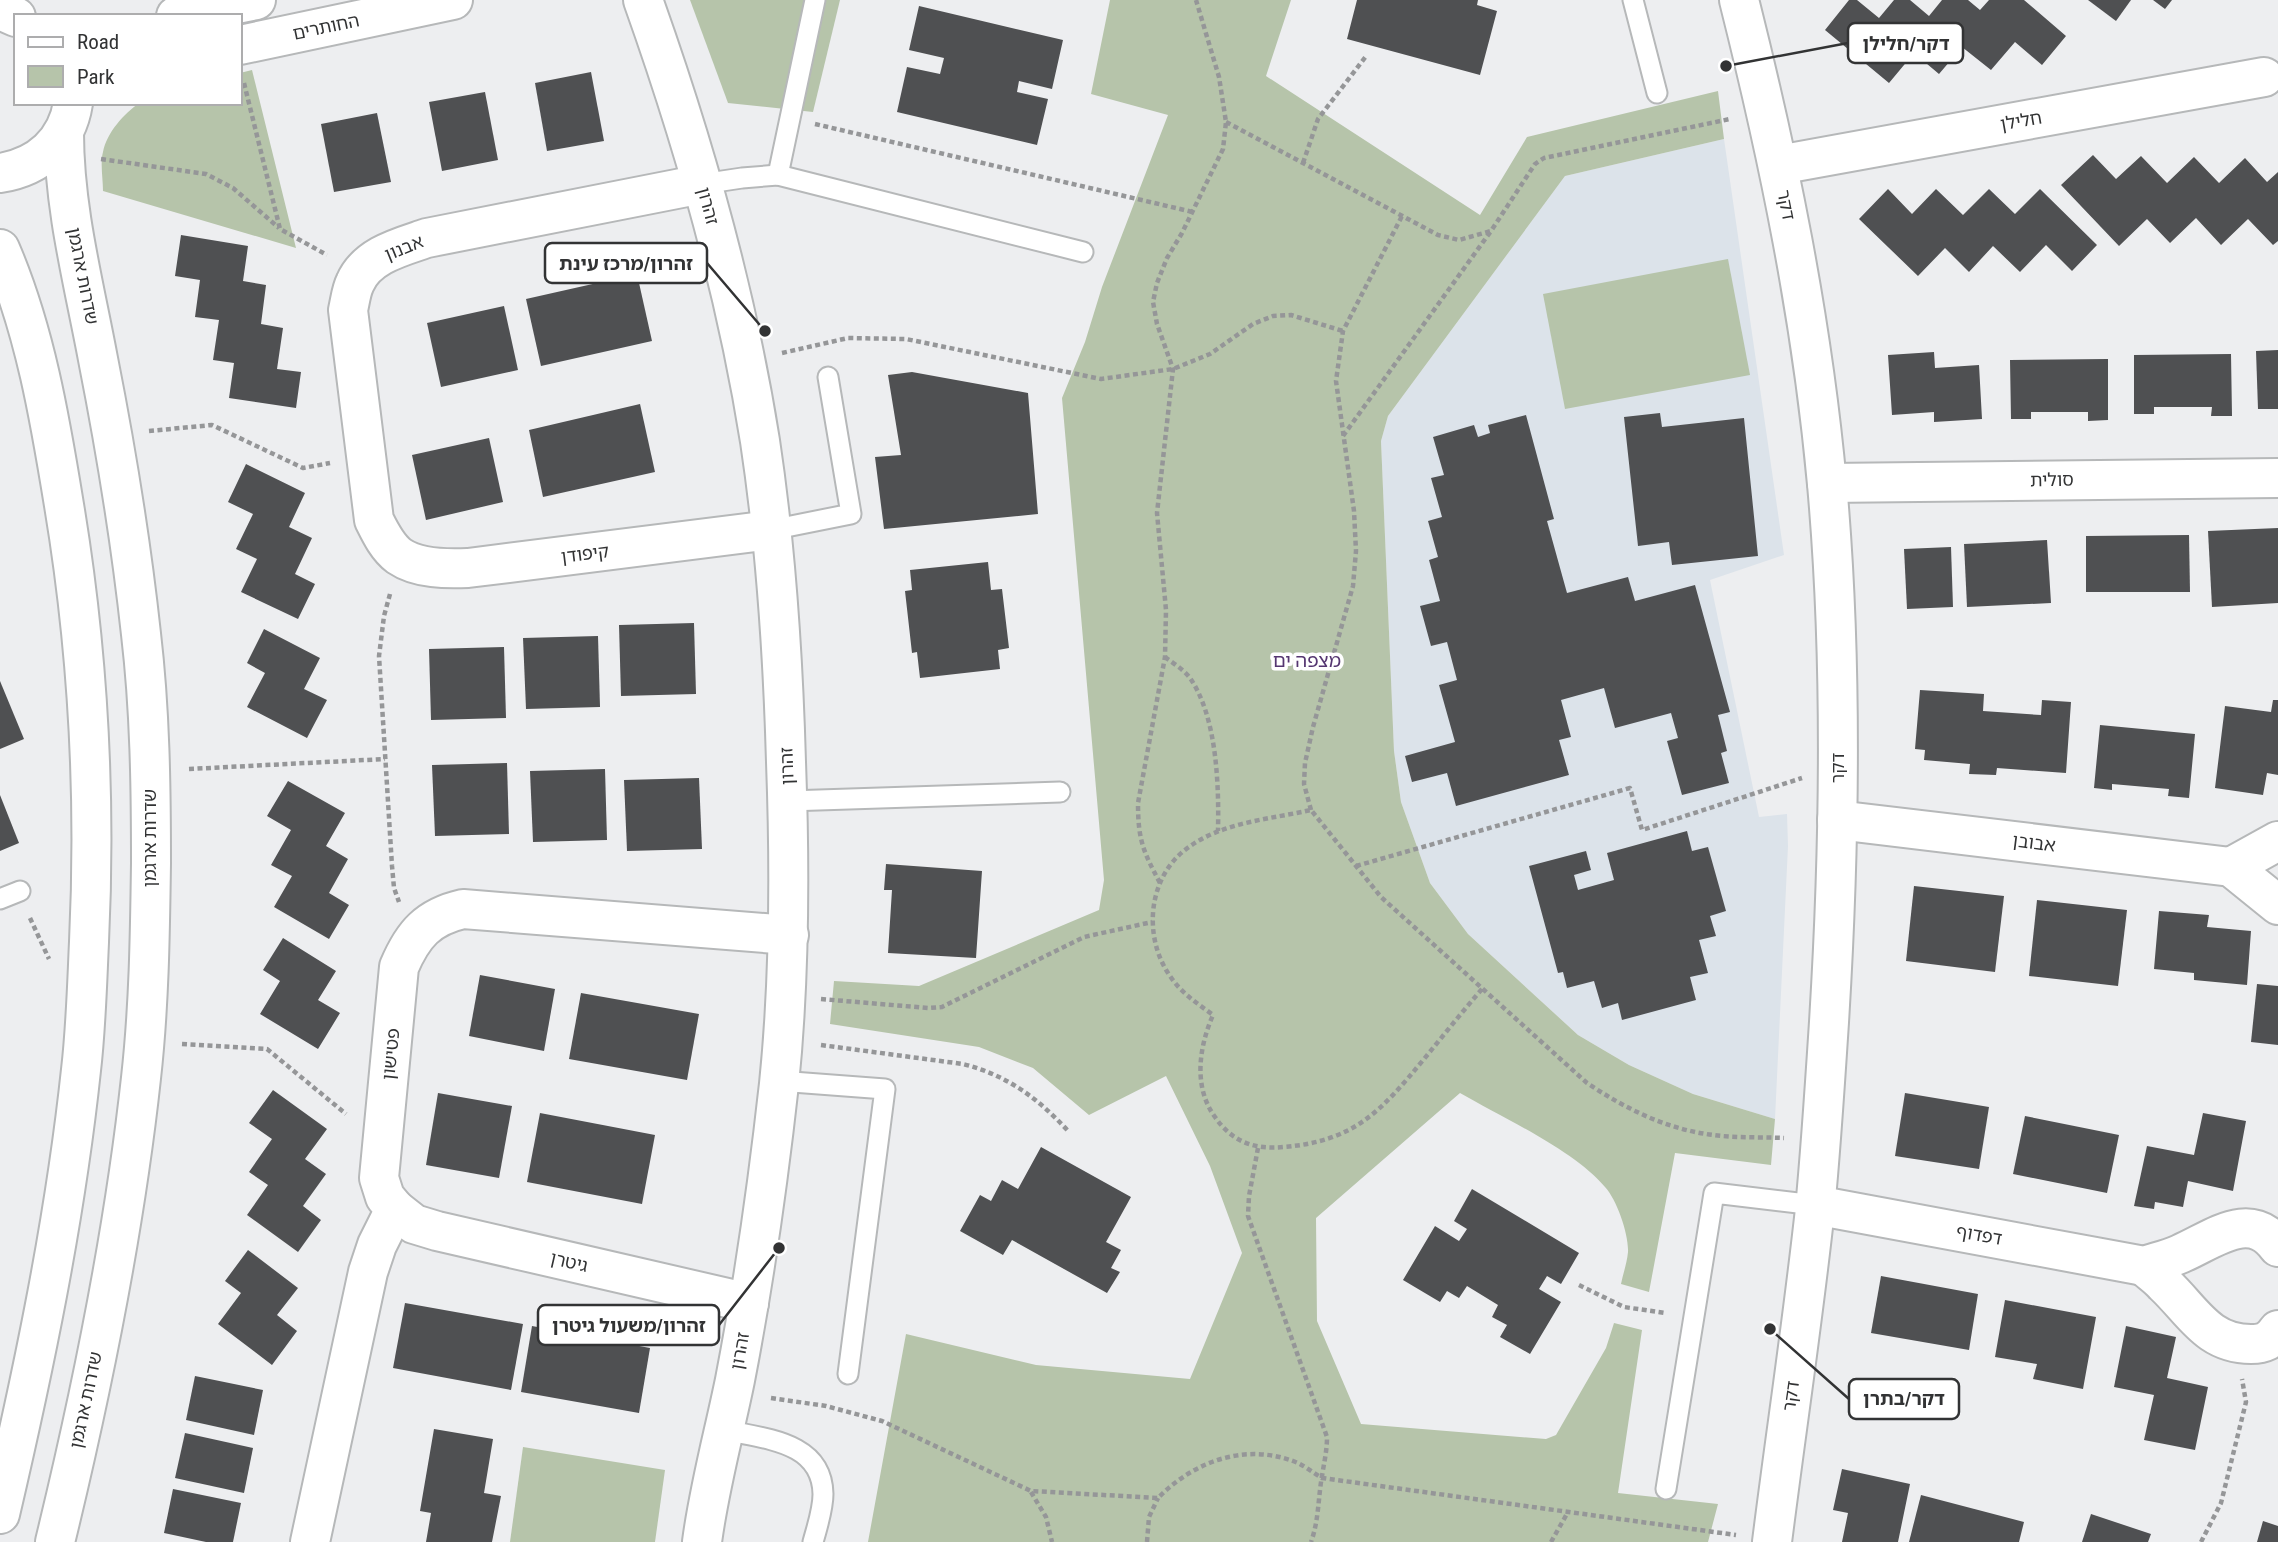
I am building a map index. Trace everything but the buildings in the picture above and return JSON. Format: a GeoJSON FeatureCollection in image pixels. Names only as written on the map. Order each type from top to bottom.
{"type":"FeatureCollection","features":[{"type":"Feature","properties":{"kind":"street"},"geometry":{"type":"LineString","coordinates":[[186,14],[256,0]]}},
{"type":"Feature","properties":{"kind":"street","name":"החותרים"},"geometry":{"type":"LineString","coordinates":[[242,63],[407,5],[453,0]]}},
{"type":"Feature","properties":{"kind":"street","name":"זהרון"},"geometry":{"type":"LineString","coordinates":[[643,0],[702,184],[738,323],[760,440],[771,530],[783,676],[788,801],[789,935],[779,1081],[748,1303],[702,1542]]}},
{"type":"Feature","properties":{"kind":"street","name":"דקר"},"geometry":{"type":"LineString","coordinates":[[1740,0],[1778,165],[1804,303],[1827,483],[1833,575],[1838,766],[1832,963],[1815,1205],[1772,1541]]}},
{"type":"Feature","properties":{"kind":"street","name":"חלילן"},"geometry":{"type":"LineString","coordinates":[[1778,165],[2273,73]]}},
{"type":"Feature","properties":{"kind":"street"},"geometry":{"type":"LineString","coordinates":[[0,173],[27,165],[42,157],[54,146],[71,122]]}},
{"type":"Feature","properties":{"kind":"street","name":"שדרות ארגמן"},"geometry":{"type":"LineString","coordinates":[[55,1542],[94,1366],[132,1149],[144,1042],[150,913],[150,771],[142,639],[130,539],[113,435],[75,239],[71,122]]}},
{"type":"Feature","properties":{"kind":"street","name":"אבנון"},"geometry":{"type":"LineString","coordinates":[[361,274],[372,261],[428,237],[702,184]]}},
{"type":"Feature","properties":{"kind":"street"},"geometry":{"type":"LineString","coordinates":[[0,249],[32,341],[71,547],[89,737],[91,826],[89,943],[82,1069],[35,1354],[0,1514]]}},
{"type":"Feature","properties":{"kind":"street"},"geometry":{"type":"LineString","coordinates":[[361,274],[355,282],[348,310],[365,457],[374,520],[385,541],[399,556]]}},
{"type":"Feature","properties":{"kind":"street","name":"סולית"},"geometry":{"type":"LineString","coordinates":[[1827,483],[2278,478]]}},
{"type":"Feature","properties":{"kind":"street","name":"קיפודן"},"geometry":{"type":"LineString","coordinates":[[399,556],[447,569],[468,568],[771,530]]}},
{"type":"Feature","properties":{"kind":"street","name":"אבובן"},"geometry":{"type":"LineString","coordinates":[[1837,820],[2231,867]]}},
{"type":"Feature","properties":{"kind":"street"},"geometry":{"type":"LineString","coordinates":[[2278,841],[2231,867],[2278,905]]}},
{"type":"Feature","properties":{"kind":"street","name":"פטישון"},"geometry":{"type":"LineString","coordinates":[[395,1209],[385,1197],[379,1178],[399,967],[408,945],[427,924],[444,914],[463,909],[789,935]]}},
{"type":"Feature","properties":{"kind":"street","name":"דפדוף"},"geometry":{"type":"LineString","coordinates":[[1815,1205],[2144,1266]]}},
{"type":"Feature","properties":{"kind":"street"},"geometry":{"type":"LineString","coordinates":[[310,1542],[368,1272],[377,1245],[395,1209]]}},
{"type":"Feature","properties":{"kind":"street","name":"גיטרן"},"geometry":{"type":"LineString","coordinates":[[395,1209],[414,1224],[437,1231],[748,1303]]}},
{"type":"Feature","properties":{"kind":"street"},"geometry":{"type":"LineString","coordinates":[[2144,1266],[2178,1256],[2232,1230],[2249,1227],[2261,1230],[2278,1247]]}},
{"type":"Feature","properties":{"kind":"street"},"geometry":{"type":"LineString","coordinates":[[2144,1266],[2165,1284],[2207,1329],[2221,1339],[2237,1344],[2260,1344],[2271,1340],[2278,1330]]}},
{"type":"Feature","properties":{"kind":"lane"},"geometry":{"type":"LineString","coordinates":[[778,175],[815,0]]}},
{"type":"Feature","properties":{"kind":"lane"},"geometry":{"type":"LineString","coordinates":[[1633,0],[1657,93]]}},
{"type":"Feature","properties":{"kind":"lane"},"geometry":{"type":"LineString","coordinates":[[702,184],[742,177],[778,175],[1083,252]]}},
{"type":"Feature","properties":{"kind":"lane"},"geometry":{"type":"LineString","coordinates":[[771,530],[851,514],[828,377]]}},
{"type":"Feature","properties":{"kind":"lane"},"geometry":{"type":"LineString","coordinates":[[788,801],[1060,792]]}},
{"type":"Feature","properties":{"kind":"lane"},"geometry":{"type":"LineString","coordinates":[[0,899],[20,891]]}},
{"type":"Feature","properties":{"kind":"lane"},"geometry":{"type":"LineString","coordinates":[[779,1081],[885,1089],[848,1374]]}},
{"type":"Feature","properties":{"kind":"lane"},"geometry":{"type":"LineString","coordinates":[[1666,1489],[1714,1193],[1815,1205]]}},
{"type":"Feature","properties":{"kind":"lane"},"geometry":{"type":"LineString","coordinates":[[724,1430],[787,1445],[803,1453],[815,1464],[822,1478],[823,1497],[813,1542]]}},
{"type":"Feature","properties":{"kind":"path"},"geometry":{"type":"LineString","coordinates":[[1160,883],[1143,851],[1138,823],[1138,803],[1165,657],[1166,610],[1157,513],[1173,369],[1157,324],[1153,302],[1167,258],[1193,212],[1223,149],[1226,122],[1219,77],[1196,0]]}},
{"type":"Feature","properties":{"kind":"path"},"geometry":{"type":"LineString","coordinates":[[1303,163],[1318,119],[1367,55]]}},
{"type":"Feature","properties":{"kind":"path"},"geometry":{"type":"LineString","coordinates":[[242,67],[279,229]]}},
{"type":"Feature","properties":{"kind":"path"},"geometry":{"type":"LineString","coordinates":[[1343,436],[1491,231],[1535,164],[1544,158],[1766,111]]}},
{"type":"Feature","properties":{"kind":"path"},"geometry":{"type":"LineString","coordinates":[[790,118],[1193,212]]}},
{"type":"Feature","properties":{"kind":"path"},"geometry":{"type":"LineString","coordinates":[[71,122],[154,165],[206,174],[233,188],[279,229],[361,274]]}},
{"type":"Feature","properties":{"kind":"path"},"geometry":{"type":"LineString","coordinates":[[1226,122],[1438,235],[1459,240],[1491,231]]}},
{"type":"Feature","properties":{"kind":"path"},"geometry":{"type":"LineString","coordinates":[[1402,216],[1343,331],[1336,381],[1354,511],[1356,551],[1353,586],[1305,763],[1304,785],[1311,810],[1381,897],[1587,1083],[1646,1117],[1691,1132],[1715,1136],[1820,1139]]}},
{"type":"Feature","properties":{"kind":"path"},"geometry":{"type":"LineString","coordinates":[[745,362],[848,338],[906,339],[1101,379],[1173,369],[1210,354],[1254,324],[1273,316],[1291,315],[1343,331]]}},
{"type":"Feature","properties":{"kind":"path"},"geometry":{"type":"LineString","coordinates":[[113,435],[212,425],[303,468],[365,457]]}},
{"type":"Feature","properties":{"kind":"path"},"geometry":{"type":"LineString","coordinates":[[399,556],[384,616],[379,656],[394,888],[399,902],[427,924]]}},
{"type":"Feature","properties":{"kind":"path"},"geometry":{"type":"LineString","coordinates":[[1165,657],[1188,675],[1199,694],[1213,740],[1218,775],[1218,831]]}},
{"type":"Feature","properties":{"kind":"path"},"geometry":{"type":"LineString","coordinates":[[150,771],[385,759]]}},
{"type":"Feature","properties":{"kind":"path"},"geometry":{"type":"LineString","coordinates":[[1356,866],[1630,788],[1642,830],[1838,766]]}},
{"type":"Feature","properties":{"kind":"path"},"geometry":{"type":"LineString","coordinates":[[1311,810],[1218,831],[1187,847],[1167,869],[1155,894],[1152,922],[1157,948],[1169,975],[1188,997],[1213,1015],[1205,1033],[1200,1074],[1204,1094],[1223,1129],[1238,1141],[1258,1148],[1320,1141],[1354,1128],[1395,1094],[1482,989]]}},
{"type":"Feature","properties":{"kind":"path"},"geometry":{"type":"LineString","coordinates":[[20,891],[48,960],[89,943]]}},
{"type":"Feature","properties":{"kind":"path"},"geometry":{"type":"LineString","coordinates":[[786,995],[929,1009],[942,1007],[1084,937],[1152,922]]}},
{"type":"Feature","properties":{"kind":"path"},"geometry":{"type":"LineString","coordinates":[[782,1040],[978,1068],[1007,1080],[1033,1096],[1069,1132]]}},
{"type":"Feature","properties":{"kind":"path"},"geometry":{"type":"LineString","coordinates":[[144,1042],[267,1049],[346,1115],[384,1122]]}},
{"type":"Feature","properties":{"kind":"path"},"geometry":{"type":"LineString","coordinates":[[1258,1148],[1248,1216],[1327,1437],[1319,1509],[1311,1542]]}},
{"type":"Feature","properties":{"kind":"path"},"geometry":{"type":"LineString","coordinates":[[1579,1285],[1624,1307],[1694,1317]]}},
{"type":"Feature","properties":{"kind":"path"},"geometry":{"type":"LineString","coordinates":[[2201,1542],[2221,1503],[2246,1402],[2237,1344]]}},
{"type":"Feature","properties":{"kind":"path"},"geometry":{"type":"LineString","coordinates":[[732,1392],[826,1406],[882,1421],[1031,1491],[1158,1498]]}},
{"type":"Feature","properties":{"kind":"path"},"geometry":{"type":"LineString","coordinates":[[1147,1542],[1149,1517],[1158,1498],[1172,1483],[1210,1462],[1254,1453],[1277,1456],[1300,1464],[1322,1478],[1772,1541]]}},
{"type":"Feature","properties":{"kind":"path"},"geometry":{"type":"LineString","coordinates":[[1031,1491],[1046,1517],[1052,1542]]}},
{"type":"Feature","properties":{"kind":"path"},"geometry":{"type":"LineString","coordinates":[[1551,1542],[1568,1512]]}},
{"type":"Feature","properties":{"kind":"shaded area"},"geometry":{"type":"Polygon","coordinates":[[[1724,139],[1784,555],[1710,580],[1759,817],[1787,814],[1788,846],[1775,1119],[1693,1094],[1629,1065],[1578,1035],[1468,934],[1430,883],[1401,802],[1394,751],[1381,441],[1388,416],[1565,176],[1724,139]]]}},
{"type":"Feature","properties":{"kind":"green space"},"geometry":{"type":"Polygon","coordinates":[[[690,0],[840,0],[813,112],[728,103],[690,0]]]}},
{"type":"Feature","properties":{"kind":"green space"},"geometry":{"type":"Polygon","coordinates":[[[1110,0],[1291,0],[1266,76],[1480,215],[1527,137],[1718,91],[1724,139],[1565,176],[1388,416],[1381,441],[1394,751],[1401,802],[1430,883],[1468,934],[1578,1035],[1629,1065],[1693,1094],[1775,1119],[1771,1165],[1675,1153],[1649,1292],[1621,1284],[1628,1252],[1627,1237],[1618,1209],[1605,1187],[1592,1173],[1557,1148],[1460,1093],[1316,1218],[1317,1321],[1361,1424],[1546,1439],[1556,1435],[1606,1348],[1614,1323],[1642,1330],[1618,1493],[1718,1504],[1708,1542],[868,1542],[906,1334],[1036,1365],[1190,1379],[1242,1253],[1210,1166],[1166,1076],[1089,1115],[1033,1068],[979,1047],[830,1024],[834,981],[919,986],[1099,910],[1104,880],[1062,398],[1168,115],[1091,94],[1110,0]]]}},
{"type":"Feature","properties":{"kind":"green space"},"geometry":{"type":"Polygon","coordinates":[[[252,70],[296,248],[103,191],[102,161],[105,145],[117,124],[133,107],[242,105],[242,72],[252,70]]]}},
{"type":"Feature","properties":{"kind":"green space"},"geometry":{"type":"Polygon","coordinates":[[[1728,259],[1750,375],[1565,409],[1543,294],[1728,259]]]}},
{"type":"Feature","properties":{"kind":"green space"},"geometry":{"type":"Polygon","coordinates":[[[523,1447],[665,1470],[655,1542],[510,1542],[523,1447]]]}},
{"type":"Feature","properties":{"kind":"place","name":"דקר/חלילן"},"geometry":{"type":"Point","coordinates":[1726,66]}},
{"type":"Feature","properties":{"kind":"place","name":"זהרון/מרכז עינת"},"geometry":{"type":"Point","coordinates":[765,331]}},
{"type":"Feature","properties":{"kind":"place","name":"זהרון/משעול גיטרן"},"geometry":{"type":"Point","coordinates":[779,1248]}},
{"type":"Feature","properties":{"kind":"place","name":"דקר/בתרן"},"geometry":{"type":"Point","coordinates":[1770,1329]}},
{"type":"Feature","properties":{"kind":"district","name":"מצפה ים"},"geometry":{"type":"Point","coordinates":[1307,660]}}]}
